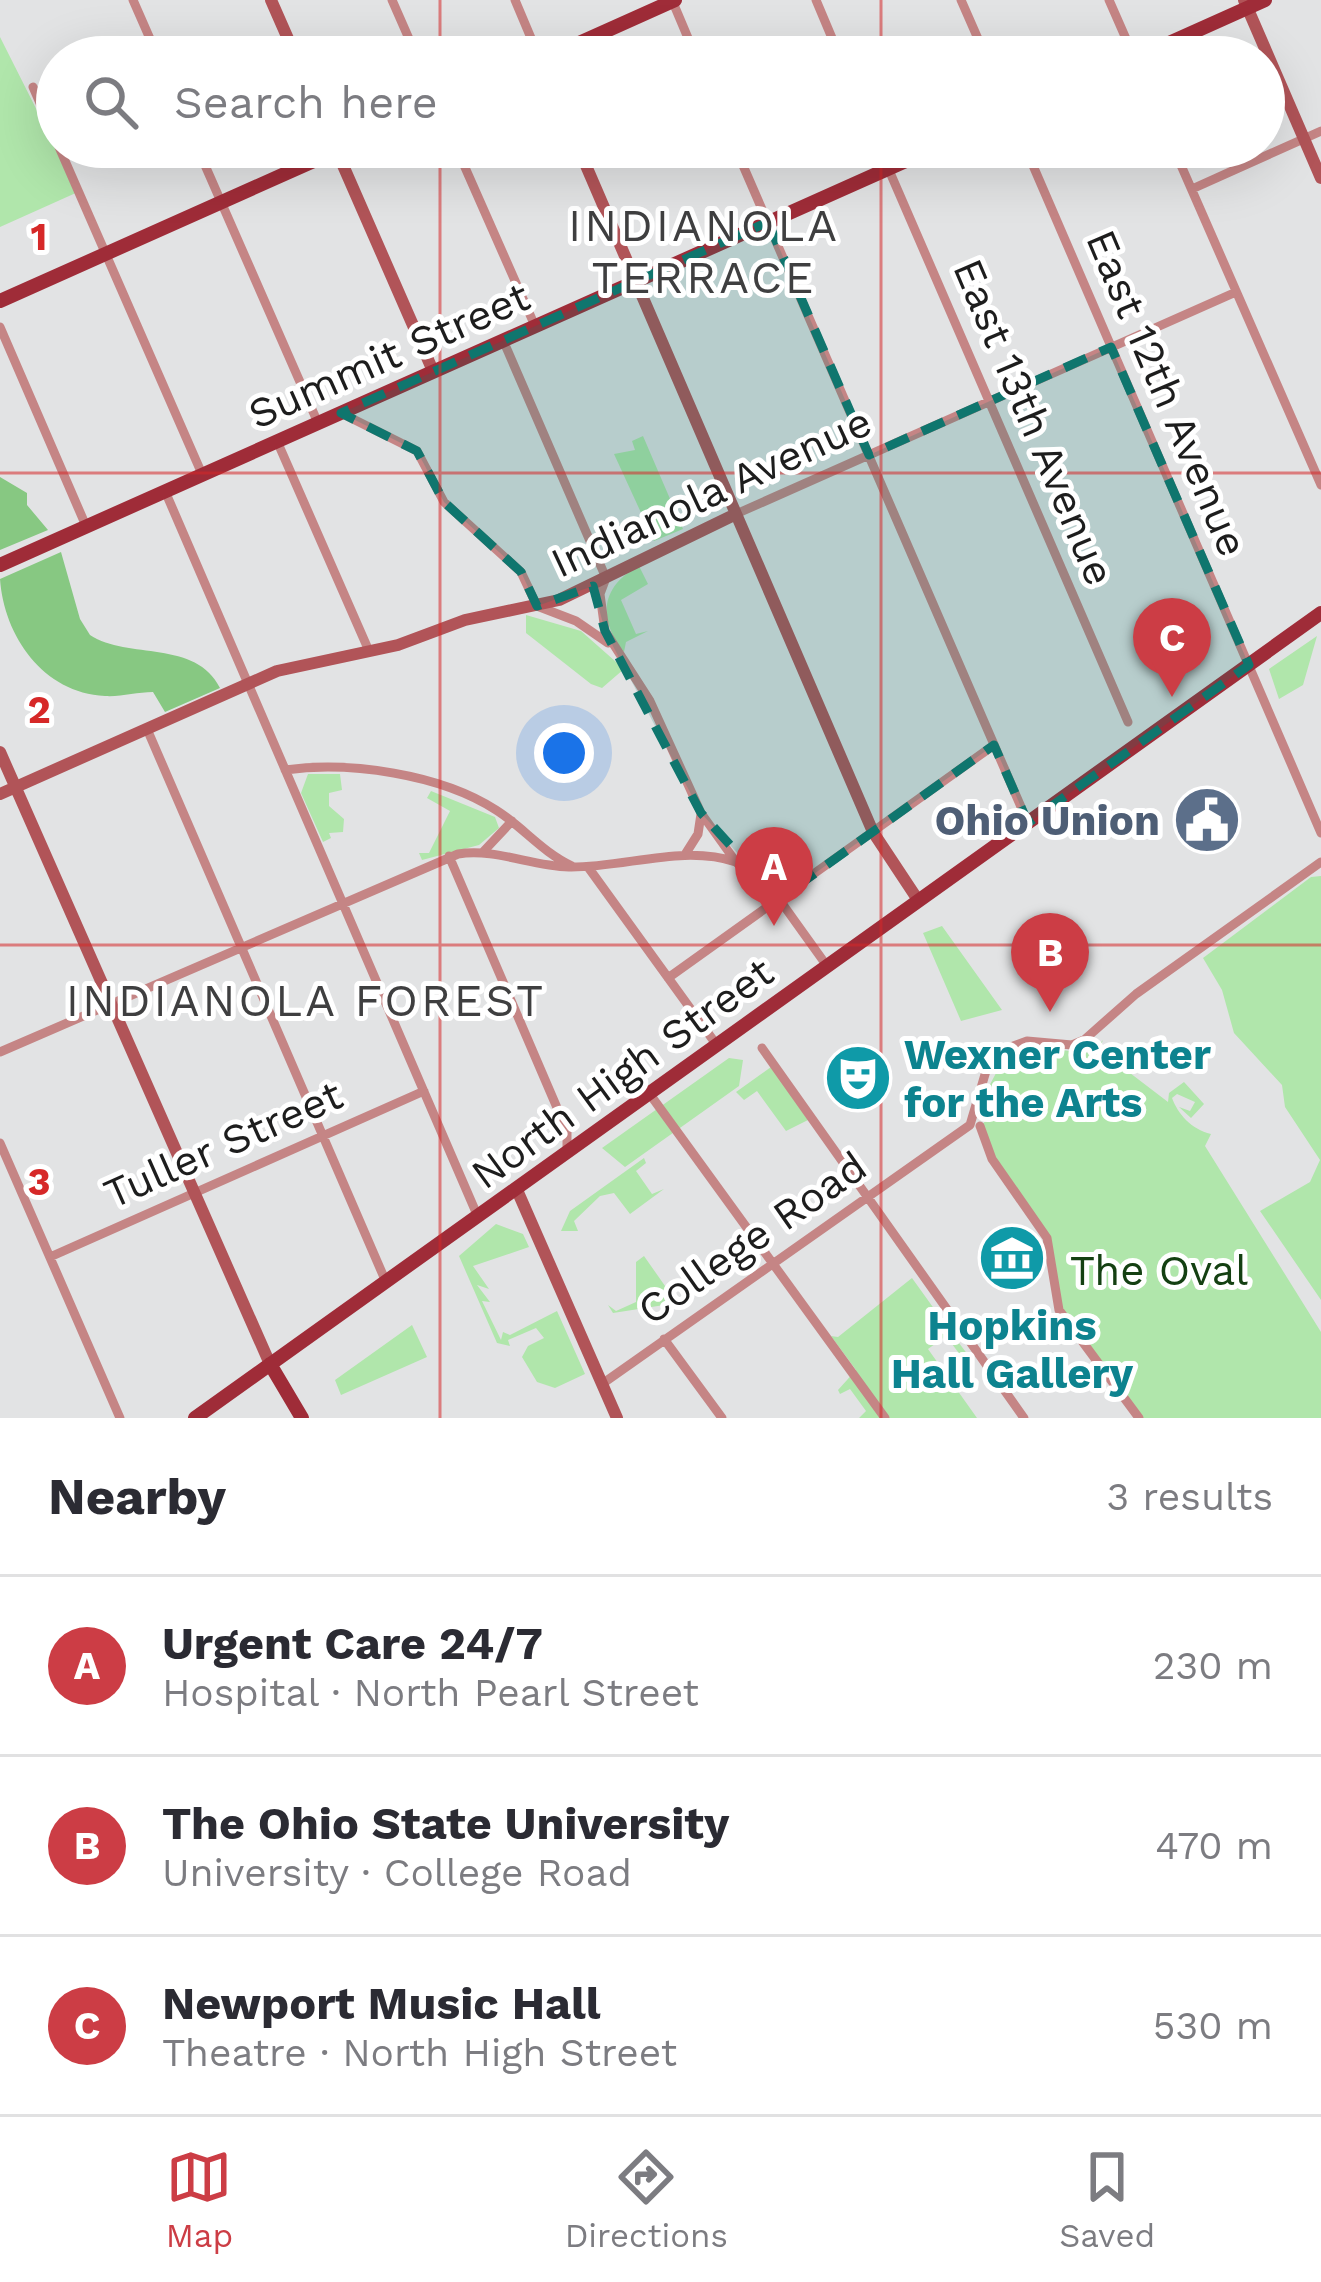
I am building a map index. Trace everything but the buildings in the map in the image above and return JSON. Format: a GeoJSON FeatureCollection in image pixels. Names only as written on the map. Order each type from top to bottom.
{"type":"FeatureCollection","features":[{"type":"Feature","properties":{"kind":"main road"},"geometry":{"type":"LineString","coordinates":[[591,36],[673,0]]}},
{"type":"Feature","properties":{"kind":"main road"},"geometry":{"type":"LineString","coordinates":[[1180,36],[1246,4],[1265,0]]}},
{"type":"Feature","properties":{"kind":"main road"},"geometry":{"type":"LineString","coordinates":[[0,301],[296,168]]}},
{"type":"Feature","properties":{"kind":"main road","name":"Summit Street"},"geometry":{"type":"LineString","coordinates":[[0,565],[889,169]]}},
{"type":"Feature","properties":{"kind":"main road","name":"North High Street"},"geometry":{"type":"LineString","coordinates":[[195,1418],[1321,613]]}},
{"type":"Feature","properties":{"kind":"main road"},"geometry":{"type":"LineString","coordinates":[[270,1364],[302,1418]]}},
{"type":"Feature","properties":{"kind":"street"},"geometry":{"type":"LineString","coordinates":[[133,0],[149,36]]}},
{"type":"Feature","properties":{"kind":"street"},"geometry":{"type":"LineString","coordinates":[[272,0],[287,36]]}},
{"type":"Feature","properties":{"kind":"street"},"geometry":{"type":"LineString","coordinates":[[392,0],[408,36]]}},
{"type":"Feature","properties":{"kind":"street"},"geometry":{"type":"LineString","coordinates":[[515,0],[533,36]]}},
{"type":"Feature","properties":{"kind":"street"},"geometry":{"type":"LineString","coordinates":[[673,0],[688,36]]}},
{"type":"Feature","properties":{"kind":"street"},"geometry":{"type":"LineString","coordinates":[[816,0],[831,36]]}},
{"type":"Feature","properties":{"kind":"street"},"geometry":{"type":"LineString","coordinates":[[962,0],[977,36]]}},
{"type":"Feature","properties":{"kind":"street"},"geometry":{"type":"LineString","coordinates":[[1109,0],[1126,36]]}},
{"type":"Feature","properties":{"kind":"street"},"geometry":{"type":"LineString","coordinates":[[1246,4],[1260,36]]}},
{"type":"Feature","properties":{"kind":"street"},"geometry":{"type":"LineString","coordinates":[[33,87],[36,94]]}},
{"type":"Feature","properties":{"kind":"street"},"geometry":{"type":"LineString","coordinates":[[1285,95],[1321,178]]}},
{"type":"Feature","properties":{"kind":"street"},"geometry":{"type":"LineString","coordinates":[[1285,147],[1321,131]]}},
{"type":"Feature","properties":{"kind":"street"},"geometry":{"type":"LineString","coordinates":[[68,168],[202,474]]}},
{"type":"Feature","properties":{"kind":"street"},"geometry":{"type":"LineString","coordinates":[[207,168],[318,423]]}},
{"type":"Feature","properties":{"kind":"street"},"geometry":{"type":"LineString","coordinates":[[347,168],[433,371]]}},
{"type":"Feature","properties":{"kind":"street"},"geometry":{"type":"LineString","coordinates":[[465,168],[535,326]]}},
{"type":"Feature","properties":{"kind":"street"},"geometry":{"type":"LineString","coordinates":[[587,168],[873,832],[918,900]]}},
{"type":"Feature","properties":{"kind":"street"},"geometry":{"type":"LineString","coordinates":[[744,168],[1028,823]]}},
{"type":"Feature","properties":{"kind":"street","name":"East 12th Avenue"},"geometry":{"type":"LineString","coordinates":[[1034,168],[1321,833]]}},
{"type":"Feature","properties":{"kind":"street"},"geometry":{"type":"LineString","coordinates":[[1183,168],[1321,485]]}},
{"type":"Feature","properties":{"kind":"street"},"geometry":{"type":"LineString","coordinates":[[1192,189],[1239,168]]}},
{"type":"Feature","properties":{"kind":"street","name":"East 13th Avenue"},"geometry":{"type":"LineString","coordinates":[[889,169],[1128,722]]}},
{"type":"Feature","properties":{"kind":"street","name":"Indianola Avenue"},"geometry":{"type":"LineString","coordinates":[[0,794],[303,663],[369,651],[465,620],[537,606],[606,578],[736,514],[1236,292]]}},
{"type":"Feature","properties":{"kind":"street"},"geometry":{"type":"LineString","coordinates":[[0,327],[86,526]]}},
{"type":"Feature","properties":{"kind":"street"},"geometry":{"type":"LineString","coordinates":[[503,340],[606,578],[600,613],[614,648],[650,701],[701,813],[736,862],[779,899],[827,965]]}},
{"type":"Feature","properties":{"kind":"street"},"geometry":{"type":"LineString","coordinates":[[340,412],[417,451],[444,502],[522,573],[537,606],[595,631],[614,648]]}},
{"type":"Feature","properties":{"kind":"street"},"geometry":{"type":"LineString","coordinates":[[277,441],[369,651]]}},
{"type":"Feature","properties":{"kind":"street"},"geometry":{"type":"LineString","coordinates":[[165,491],[478,1217]]}},
{"type":"Feature","properties":{"kind":"street"},"geometry":{"type":"LineString","coordinates":[[147,729],[386,1282]]}},
{"type":"Feature","properties":{"kind":"street"},"geometry":{"type":"LineString","coordinates":[[668,978],[994,745]]}},
{"type":"Feature","properties":{"kind":"street"},"geometry":{"type":"LineString","coordinates":[[0,752],[270,1364]]}},
{"type":"Feature","properties":{"kind":"street"},"geometry":{"type":"LineString","coordinates":[[285,770],[332,768],[406,778],[476,799],[575,867]]}},
{"type":"Feature","properties":{"kind":"street"},"geometry":{"type":"LineString","coordinates":[[686,853],[698,834],[701,813]]}},
{"type":"Feature","properties":{"kind":"street"},"geometry":{"type":"LineString","coordinates":[[483,852],[512,821]]}},
{"type":"Feature","properties":{"kind":"street"},"geometry":{"type":"LineString","coordinates":[[0,1052],[449,856],[483,852],[575,867],[686,853],[736,862]]}},
{"type":"Feature","properties":{"kind":"street"},"geometry":{"type":"LineString","coordinates":[[449,856],[567,1131],[566,1154]]}},
{"type":"Feature","properties":{"kind":"street","name":"College Road"},"geometry":{"type":"LineString","coordinates":[[602,1384],[974,1122],[986,1071],[1005,1049],[1027,1040],[1072,1045],[1084,1040],[1136,994],[1321,862]]}},
{"type":"Feature","properties":{"kind":"street"},"geometry":{"type":"LineString","coordinates":[[588,867],[716,1044]]}},
{"type":"Feature","properties":{"kind":"street"},"geometry":{"type":"LineString","coordinates":[[762,1048],[1024,1418]]}},
{"type":"Feature","properties":{"kind":"street","name":"Tuller Street"},"geometry":{"type":"LineString","coordinates":[[50,1257],[424,1091]]}},
{"type":"Feature","properties":{"kind":"street"},"geometry":{"type":"LineString","coordinates":[[650,1093],[885,1418]]}},
{"type":"Feature","properties":{"kind":"street"},"geometry":{"type":"LineString","coordinates":[[980,1126],[992,1159],[1047,1238],[1059,1310],[1139,1418]]}},
{"type":"Feature","properties":{"kind":"street"},"geometry":{"type":"LineString","coordinates":[[567,1131],[586,1138]]}},
{"type":"Feature","properties":{"kind":"street"},"geometry":{"type":"LineString","coordinates":[[0,1144],[120,1418]]}},
{"type":"Feature","properties":{"kind":"street"},"geometry":{"type":"LineString","coordinates":[[517,1190],[617,1418]]}},
{"type":"Feature","properties":{"kind":"street"},"geometry":{"type":"LineString","coordinates":[[664,1340],[722,1418]]}},
{"type":"Feature","properties":{"kind":"highlighted area"},"geometry":{"type":"Polygon","coordinates":[[[768,222],[869,455],[1111,347],[1249,665],[1028,823],[994,745],[779,899],[701,813],[605,631],[593,586],[537,606],[521,572],[444,502],[417,451],[341,413],[768,222]]]}},
{"type":"Feature","properties":{"kind":"green space"},"geometry":{"type":"Polygon","coordinates":[[[0,37],[36,109],[36,168],[66,168],[78,192],[0,227],[0,37]]]}},
{"type":"Feature","properties":{"kind":"green space"},"geometry":{"type":"Polygon","coordinates":[[[643,436],[683,529],[654,541],[614,454],[635,450],[632,441],[643,436]]]}},
{"type":"Feature","properties":{"kind":"green space"},"geometry":{"type":"Polygon","coordinates":[[[0,477],[27,493],[27,505],[48,530],[0,550],[0,477]]]}},
{"type":"Feature","properties":{"kind":"green space"},"geometry":{"type":"Polygon","coordinates":[[[61,552],[80,619],[90,635],[123,647],[178,656],[209,673],[220,688],[165,712],[153,692],[111,696],[83,692],[46,673],[9,621],[0,579],[61,552]]]}},
{"type":"Feature","properties":{"kind":"green space"},"geometry":{"type":"Polygon","coordinates":[[[639,566],[648,584],[621,600],[636,634],[648,631],[626,642],[624,652],[610,627],[607,604],[617,583],[639,566]]]}},
{"type":"Feature","properties":{"kind":"green space"},"geometry":{"type":"Polygon","coordinates":[[[526,615],[581,631],[624,669],[602,688],[591,684],[526,633],[526,615]]]}},
{"type":"Feature","properties":{"kind":"green space"},"geometry":{"type":"Polygon","coordinates":[[[1317,636],[1303,685],[1279,699],[1269,669],[1317,636]]]}},
{"type":"Feature","properties":{"kind":"green space"},"geometry":{"type":"Polygon","coordinates":[[[308,774],[340,774],[342,790],[329,793],[329,806],[344,819],[343,832],[329,833],[331,838],[323,842],[301,793],[308,774]]]}},
{"type":"Feature","properties":{"kind":"green space"},"geometry":{"type":"Polygon","coordinates":[[[431,791],[495,817],[499,828],[479,845],[422,860],[419,853],[429,853],[450,811],[427,798],[431,791]]]}},
{"type":"Feature","properties":{"kind":"green space"},"geometry":{"type":"Polygon","coordinates":[[[1321,876],[1321,1300],[1260,1211],[1310,1182],[1320,1160],[1285,1107],[1282,1085],[1234,1033],[1222,990],[1203,958],[1311,877],[1321,876]]]}},
{"type":"Feature","properties":{"kind":"green space"},"geometry":{"type":"Polygon","coordinates":[[[942,926],[1002,1010],[961,1021],[923,933],[942,926]]]}},
{"type":"Feature","properties":{"kind":"green space","name":"The Oval"},"geometry":{"type":"Polygon","coordinates":[[[1103,1040],[1096,1056],[1130,1073],[1168,1102],[1169,1093],[1184,1082],[1204,1104],[1191,1118],[1179,1107],[1190,1111],[1195,1102],[1177,1094],[1172,1098],[1186,1120],[1211,1134],[1205,1146],[1321,1332],[1321,1418],[1139,1418],[1059,1310],[1049,1244],[1000,1172],[980,1126],[988,1119],[986,1092],[1004,1058],[1040,1048],[1091,1053],[1103,1040]]]}},
{"type":"Feature","properties":{"kind":"green space"},"geometry":{"type":"Polygon","coordinates":[[[729,1058],[743,1060],[739,1086],[625,1167],[602,1148],[729,1058]]]}},
{"type":"Feature","properties":{"kind":"green space"},"geometry":{"type":"Polygon","coordinates":[[[771,1067],[808,1120],[786,1131],[757,1091],[744,1100],[736,1092],[771,1067]]]}},
{"type":"Feature","properties":{"kind":"green space"},"geometry":{"type":"Polygon","coordinates":[[[644,1158],[646,1163],[636,1171],[652,1194],[664,1189],[630,1214],[614,1193],[600,1196],[574,1221],[578,1231],[561,1231],[570,1211],[644,1158]]]}},
{"type":"Feature","properties":{"kind":"green space"},"geometry":{"type":"Polygon","coordinates":[[[496,1224],[523,1234],[529,1247],[473,1266],[489,1289],[477,1285],[490,1302],[482,1301],[501,1340],[503,1332],[510,1335],[557,1311],[585,1374],[555,1388],[537,1382],[522,1357],[528,1346],[544,1338],[536,1328],[508,1340],[510,1346],[497,1343],[459,1256],[496,1224]]]}},
{"type":"Feature","properties":{"kind":"green space"},"geometry":{"type":"Polygon","coordinates":[[[644,1256],[677,1303],[613,1313],[608,1305],[616,1311],[636,1302],[636,1262],[644,1256]]]}},
{"type":"Feature","properties":{"kind":"green space"},"geometry":{"type":"Polygon","coordinates":[[[912,1278],[945,1324],[940,1328],[945,1334],[950,1331],[968,1355],[964,1360],[946,1336],[928,1349],[977,1418],[859,1418],[866,1411],[850,1389],[840,1394],[838,1390],[856,1370],[831,1336],[838,1337],[912,1278]]]}},
{"type":"Feature","properties":{"kind":"green space"},"geometry":{"type":"Polygon","coordinates":[[[412,1325],[427,1357],[341,1395],[335,1380],[412,1325]]]}},
{"type":"Feature","properties":{"kind":"place","name":"Newport Music Hall"},"geometry":{"type":"Point","coordinates":[1172,697]}},
{"type":"Feature","properties":{"kind":"place","name":"Ohio Union"},"geometry":{"type":"Point","coordinates":[1207,820]}},
{"type":"Feature","properties":{"kind":"place","name":"Urgent Care 24/7"},"geometry":{"type":"Point","coordinates":[774,926]}},
{"type":"Feature","properties":{"kind":"place","name":"The Ohio State University"},"geometry":{"type":"Point","coordinates":[1050,1012]}},
{"type":"Feature","properties":{"kind":"place","name":"Wexner Center for the Arts"},"geometry":{"type":"Point","coordinates":[858,1078]}},
{"type":"Feature","properties":{"kind":"place","name":"Hopkins Hall Gallery"},"geometry":{"type":"Point","coordinates":[1012,1258]}},
{"type":"Feature","properties":{"kind":"district","name":"INDIANOLA TERRACE"},"geometry":{"type":"Point","coordinates":[704,251]}},
{"type":"Feature","properties":{"kind":"district","name":"INDIANOLA FOREST"},"geometry":{"type":"Point","coordinates":[306,1000]}}]}
